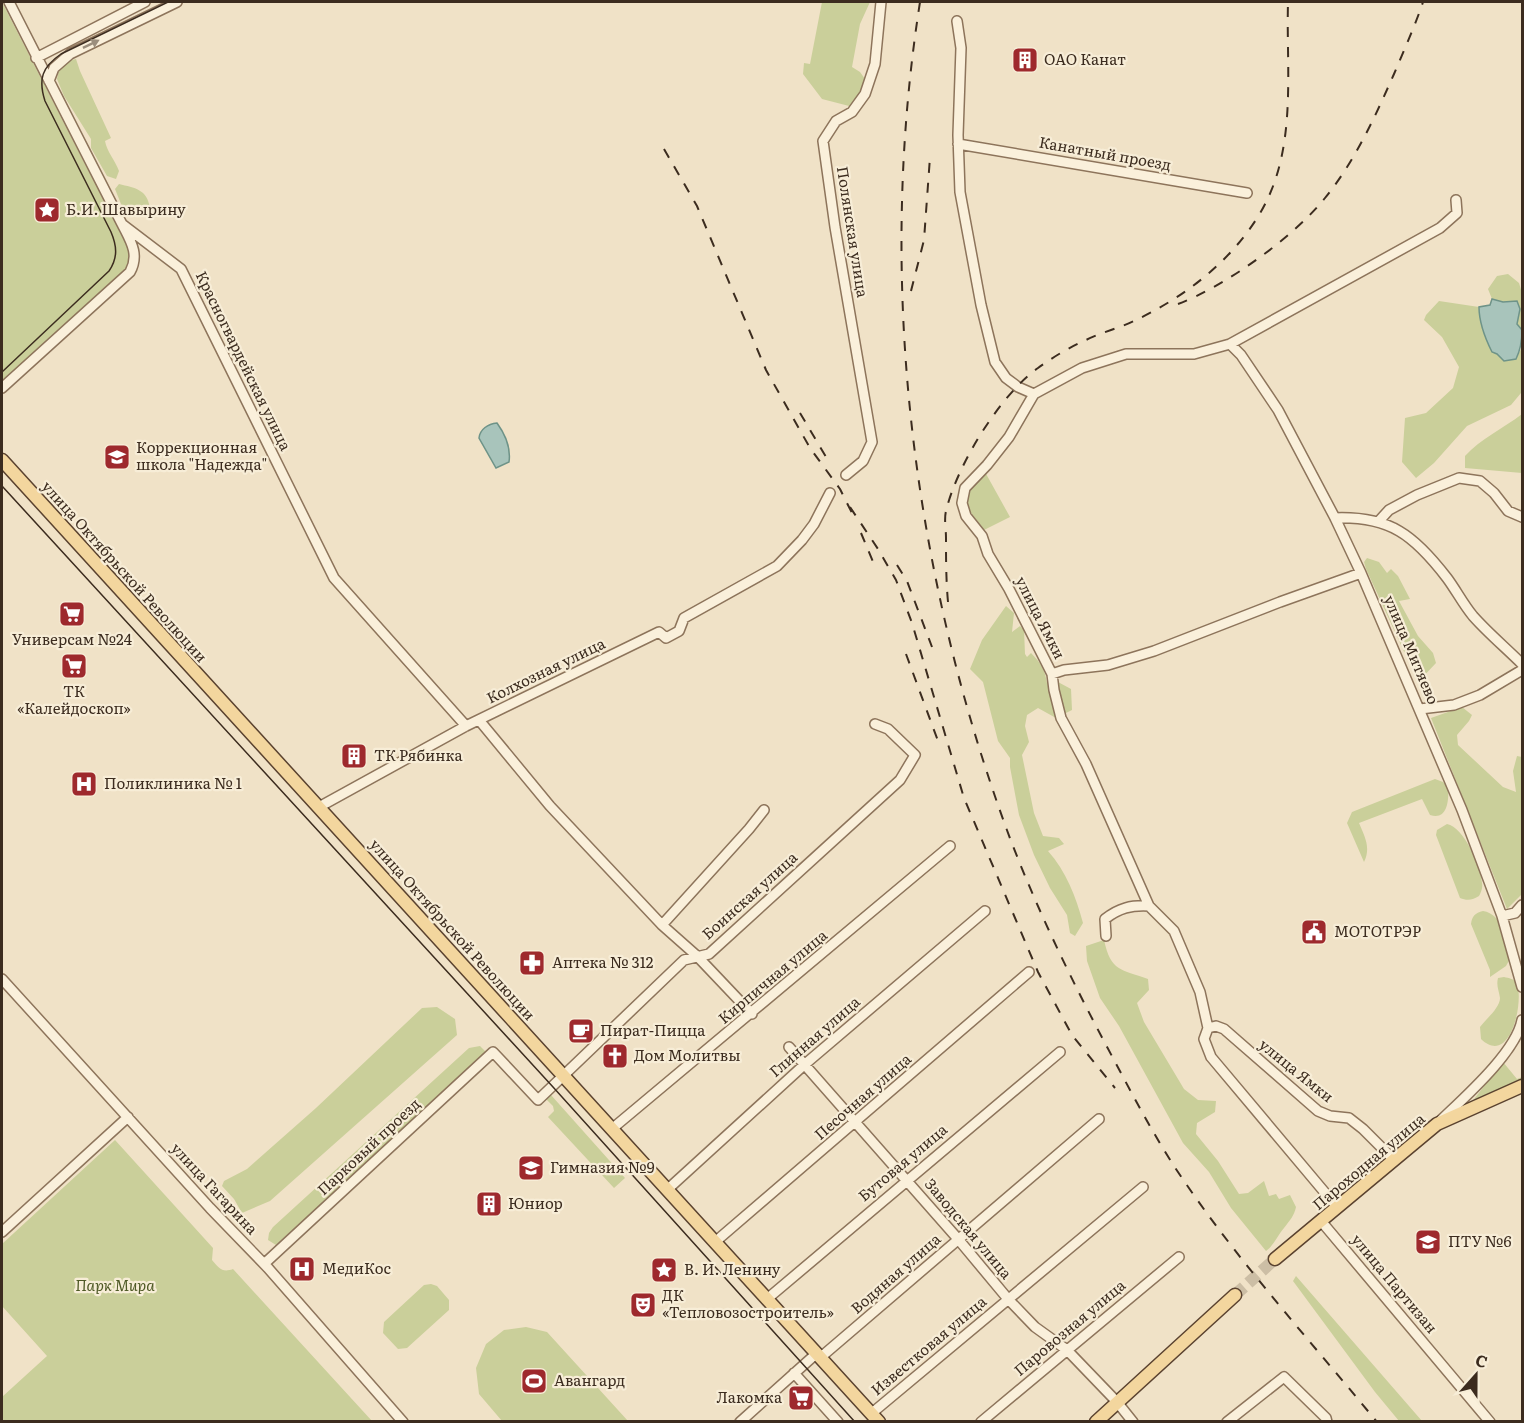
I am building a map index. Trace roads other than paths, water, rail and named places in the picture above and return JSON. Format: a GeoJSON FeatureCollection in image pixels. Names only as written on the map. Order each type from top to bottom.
{"type":"FeatureCollection","features":[{"type":"Feature","properties":{"kind":"main road","name":"улица Октябрьской Революции"},"geometry":{"type":"LineString","coordinates":[[2,460],[876,1417]]}},
{"type":"Feature","properties":{"kind":"main road","name":"Пароходная улица"},"geometry":{"type":"LineString","coordinates":[[1275,1259],[1437,1124],[1522,1086]]}},
{"type":"Feature","properties":{"kind":"main road"},"geometry":{"type":"LineString","coordinates":[[1096,1422],[1235,1295]]}},
{"type":"Feature","properties":{"kind":"street","name":"Красногвардейская улица"},"geometry":{"type":"LineString","coordinates":[[9,2],[122,224],[181,269],[334,578],[466,726]]}},
{"type":"Feature","properties":{"kind":"street"},"geometry":{"type":"LineString","coordinates":[[36,57],[145,2]]}},
{"type":"Feature","properties":{"kind":"street"},"geometry":{"type":"LineString","coordinates":[[49,81],[54,68],[70,54],[177,2]]}},
{"type":"Feature","properties":{"kind":"street","name":"Полянская улица"},"geometry":{"type":"LineString","coordinates":[[846,475],[863,461],[872,442],[835,227],[823,141],[836,121],[852,112],[865,94],[875,64],[881,2]]}},
{"type":"Feature","properties":{"kind":"street"},"geometry":{"type":"LineString","coordinates":[[957,21],[961,48],[958,144],[960,192],[981,305],[995,362],[1006,378],[1018,387],[1034,394],[1082,368],[1126,354],[1194,354],[1230,344],[1440,228],[1456,213],[1456,200]]}},
{"type":"Feature","properties":{"kind":"street","name":"Канатный проезд"},"geometry":{"type":"LineString","coordinates":[[958,144],[1247,193]]}},
{"type":"Feature","properties":{"kind":"street"},"geometry":{"type":"LineString","coordinates":[[2,388],[130,272],[135,259],[134,250],[122,224]]}},
{"type":"Feature","properties":{"kind":"street","name":"улица Митяево"},"geometry":{"type":"LineString","coordinates":[[1230,344],[1241,355],[1278,410],[1361,573],[1462,810],[1502,916],[1522,987]]}},
{"type":"Feature","properties":{"kind":"street","name":"улица Ямки"},"geometry":{"type":"LineString","coordinates":[[1034,394],[1009,437],[965,488],[962,503],[966,516],[982,536],[988,554],[1014,598],[1052,674],[1061,718],[1086,764],[1149,906],[1174,931],[1200,992],[1208,1028],[1204,1039],[1211,1057],[1337,1207]]}},
{"type":"Feature","properties":{"kind":"street"},"geometry":{"type":"LineString","coordinates":[[1378,521],[1389,510],[1459,478],[1480,481],[1494,493],[1508,511],[1522,517]]}},
{"type":"Feature","properties":{"kind":"street","name":"Колхозная улица"},"geometry":{"type":"LineString","coordinates":[[319,807],[466,726],[659,632],[666,638],[679,631],[684,618],[777,566],[814,524],[830,494]]}},
{"type":"Feature","properties":{"kind":"street"},"geometry":{"type":"LineString","coordinates":[[1335,518],[1355,517],[1378,521],[1399,529],[1446,577],[1473,615],[1522,664]]}},
{"type":"Feature","properties":{"kind":"street"},"geometry":{"type":"LineString","coordinates":[[1052,674],[1064,670],[1108,665],[1154,651],[1361,573]]}},
{"type":"Feature","properties":{"kind":"street"},"geometry":{"type":"LineString","coordinates":[[1420,709],[1454,705],[1480,695],[1522,670]]}},
{"type":"Feature","properties":{"kind":"street"},"geometry":{"type":"LineString","coordinates":[[479,720],[550,806],[662,924],[697,956],[752,1014]]}},
{"type":"Feature","properties":{"kind":"street","name":"Боинская улица"},"geometry":{"type":"LineString","coordinates":[[493,1052],[538,1100],[684,960],[709,954],[900,780],[915,755],[888,729],[875,724]]}},
{"type":"Feature","properties":{"kind":"street"},"geometry":{"type":"LineString","coordinates":[[662,924],[749,830],[764,810]]}},
{"type":"Feature","properties":{"kind":"street","name":"Кирпичная улица"},"geometry":{"type":"LineString","coordinates":[[613,1128],[950,846]]}},
{"type":"Feature","properties":{"kind":"street"},"geometry":{"type":"LineString","coordinates":[[1502,916],[1515,913],[1522,905]]}},
{"type":"Feature","properties":{"kind":"street"},"geometry":{"type":"LineString","coordinates":[[1106,936],[1105,919],[1113,913],[1123,907],[1149,906]]}},
{"type":"Feature","properties":{"kind":"street","name":"Глинная улица"},"geometry":{"type":"LineString","coordinates":[[668,1189],[804,1065],[985,911]]}},
{"type":"Feature","properties":{"kind":"street","name":"Песочная улица"},"geometry":{"type":"LineString","coordinates":[[716,1242],[1029,972]]}},
{"type":"Feature","properties":{"kind":"street","name":"улица Гагарина"},"geometry":{"type":"LineString","coordinates":[[2,979],[210,1208],[264,1264],[403,1422]]}},
{"type":"Feature","properties":{"kind":"street"},"geometry":{"type":"LineString","coordinates":[[1437,1124],[1508,1048],[1519,1032],[1522,1020]]}},
{"type":"Feature","properties":{"kind":"street","name":"улица Ямки"},"geometry":{"type":"LineString","coordinates":[[1208,1028],[1216,1026],[1224,1029],[1318,1111],[1330,1116],[1349,1118],[1394,1160]]}},
{"type":"Feature","properties":{"kind":"street","name":"Заводская улица"},"geometry":{"type":"LineString","coordinates":[[789,1047],[907,1180],[1008,1299],[1035,1327],[1067,1350],[1133,1422]]}},
{"type":"Feature","properties":{"kind":"street","name":"Парковый проезд"},"geometry":{"type":"LineString","coordinates":[[264,1264],[493,1052]]}},
{"type":"Feature","properties":{"kind":"street","name":"Бутовая улица"},"geometry":{"type":"LineString","coordinates":[[767,1299],[1060,1052]]}},
{"type":"Feature","properties":{"kind":"street"},"geometry":{"type":"LineString","coordinates":[[2,1232],[128,1116]]}},
{"type":"Feature","properties":{"kind":"street","name":"Водяная улица"},"geometry":{"type":"LineString","coordinates":[[740,1422],[794,1373],[819,1355],[1099,1119]]}},
{"type":"Feature","properties":{"kind":"street","name":"Известковая улица"},"geometry":{"type":"LineString","coordinates":[[876,1417],[1008,1299],[1143,1187]]}},
{"type":"Feature","properties":{"kind":"street","name":"улица Партизан"},"geometry":{"type":"LineString","coordinates":[[1321,1221],[1490,1422]]}},
{"type":"Feature","properties":{"kind":"street","name":"Паровозная улица"},"geometry":{"type":"LineString","coordinates":[[981,1422],[1179,1257]]}},
{"type":"Feature","properties":{"kind":"street"},"geometry":{"type":"LineString","coordinates":[[794,1373],[838,1422]]}},
{"type":"Feature","properties":{"kind":"street"},"geometry":{"type":"LineString","coordinates":[[1227,1422],[1284,1377],[1326,1418],[1327,1422]]}},
{"type":"Feature","properties":{"kind":"water"},"geometry":{"type":"Polygon","coordinates":[[[1492,299],[1503,302],[1517,301],[1520,309],[1517,324],[1522,334],[1516,359],[1504,361],[1492,352],[1485,336],[1479,307],[1490,305],[1492,299]]]}},
{"type":"Feature","properties":{"kind":"water"},"geometry":{"type":"Polygon","coordinates":[[[497,423],[507,441],[509,462],[496,468],[479,438],[485,428],[497,423]]]}},
{"type":"Feature","properties":{"kind":"tunnel"},"geometry":{"type":"LineString","coordinates":[[1235,1295],[1275,1259]]}},
{"type":"Feature","properties":{"kind":"tram line"},"geometry":{"type":"LineString","coordinates":[[2,372],[109,271],[115,257],[111,232],[45,101],[42,86],[43,74],[61,54],[168,2]]}},
{"type":"Feature","properties":{"kind":"tram line"},"geometry":{"type":"LineString","coordinates":[[2,486],[553,1087],[855,1422]]}},
{"type":"Feature","properties":{"kind":"railway"},"geometry":{"type":"LineString","coordinates":[[920,2],[907,108],[902,214],[903,321],[912,427],[927,533],[949,637],[977,740],[1011,841],[1044,919],[1093,1020],[1156,1136],[1221,1233],[1377,1422]]}},
{"type":"Feature","properties":{"kind":"railway"},"geometry":{"type":"LineString","coordinates":[[948,602],[946,511],[970,453],[1009,395],[1038,368],[1062,353],[1092,337],[1154,311],[1189,289],[1221,263],[1259,215],[1280,165],[1285,138],[1288,84],[1288,2]]}},
{"type":"Feature","properties":{"kind":"railway"},"geometry":{"type":"LineString","coordinates":[[1178,304],[1216,286],[1257,259],[1295,229],[1325,198],[1346,169],[1372,122],[1423,2]]}},
{"type":"Feature","properties":{"kind":"railway"},"geometry":{"type":"LineString","coordinates":[[664,149],[697,206],[766,370],[810,448],[840,489],[852,513]]}},
{"type":"Feature","properties":{"kind":"railway"},"geometry":{"type":"LineString","coordinates":[[911,291],[924,240],[930,157]]}},
{"type":"Feature","properties":{"kind":"railway"},"geometry":{"type":"LineString","coordinates":[[800,413],[829,462]]}},
{"type":"Feature","properties":{"kind":"railway"},"geometry":{"type":"LineString","coordinates":[[850,507],[896,580],[912,623],[964,798],[1038,972],[1072,1035],[1115,1088]]}},
{"type":"Feature","properties":{"kind":"railway"},"geometry":{"type":"LineString","coordinates":[[861,533],[876,569]]}},
{"type":"Feature","properties":{"kind":"railway"},"geometry":{"type":"LineString","coordinates":[[897,565],[907,581],[932,647]]}},
{"type":"Feature","properties":{"kind":"railway"},"geometry":{"type":"LineString","coordinates":[[906,654],[938,741]]}},
{"type":"Feature","properties":{"kind":"place","name":"ОАО Канат"},"geometry":{"type":"Point","coordinates":[1025,60]}},
{"type":"Feature","properties":{"kind":"place","name":"Б.И. Шавырину"},"geometry":{"type":"Point","coordinates":[47,210]}},
{"type":"Feature","properties":{"kind":"place","name":"Коррекционная школа \"Надежда\""},"geometry":{"type":"Point","coordinates":[117,457]}},
{"type":"Feature","properties":{"kind":"place","name":"Универсам №24"},"geometry":{"type":"Point","coordinates":[72,614]}},
{"type":"Feature","properties":{"kind":"place","name":"ТК «Калейдоскоп»"},"geometry":{"type":"Point","coordinates":[74,666]}},
{"type":"Feature","properties":{"kind":"place","name":"ТК Рябинка"},"geometry":{"type":"Point","coordinates":[354,756]}},
{"type":"Feature","properties":{"kind":"place","name":"Поликлиника № 1"},"geometry":{"type":"Point","coordinates":[84,784]}},
{"type":"Feature","properties":{"kind":"place","name":"МОТОТРЭР"},"geometry":{"type":"Point","coordinates":[1314,932]}},
{"type":"Feature","properties":{"kind":"place","name":"Аптека № 312"},"geometry":{"type":"Point","coordinates":[532,963]}},
{"type":"Feature","properties":{"kind":"place","name":"Пират-Пицца"},"geometry":{"type":"Point","coordinates":[581,1031]}},
{"type":"Feature","properties":{"kind":"place","name":"Дом Молитвы"},"geometry":{"type":"Point","coordinates":[615,1056]}},
{"type":"Feature","properties":{"kind":"place","name":"Гимназия №9"},"geometry":{"type":"Point","coordinates":[531,1168]}},
{"type":"Feature","properties":{"kind":"place","name":"Юниор"},"geometry":{"type":"Point","coordinates":[489,1204]}},
{"type":"Feature","properties":{"kind":"place","name":"ПТУ №6"},"geometry":{"type":"Point","coordinates":[1428,1242]}},
{"type":"Feature","properties":{"kind":"place","name":"МедиКос"},"geometry":{"type":"Point","coordinates":[302,1269]}},
{"type":"Feature","properties":{"kind":"place","name":"В. И. Ленину"},"geometry":{"type":"Point","coordinates":[664,1270]}},
{"type":"Feature","properties":{"kind":"place","name":"ДК «Тепловозостроитель»"},"geometry":{"type":"Point","coordinates":[643,1305]}},
{"type":"Feature","properties":{"kind":"place","name":"Авангард"},"geometry":{"type":"Point","coordinates":[534,1381]}},
{"type":"Feature","properties":{"kind":"place","name":"Лакомка"},"geometry":{"type":"Point","coordinates":[801,1398]}},
{"type":"Feature","properties":{"kind":"park label","name":"Парк Мира"},"geometry":{"type":"Point","coordinates":[115,1286]}}]}
